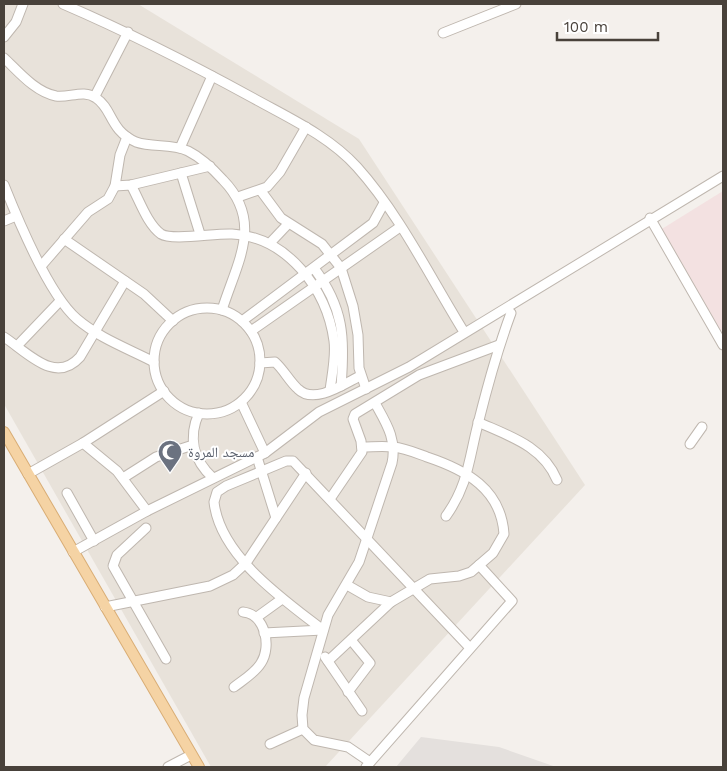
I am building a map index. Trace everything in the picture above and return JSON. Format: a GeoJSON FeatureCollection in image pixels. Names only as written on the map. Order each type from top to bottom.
{"type":"FeatureCollection","features":[{"type":"Feature","properties":{"kind":"main road"},"geometry":{"type":"LineString","coordinates":[[4,432],[199,767]]}},
{"type":"Feature","properties":{"kind":"street"},"geometry":{"type":"LineString","coordinates":[[4,37],[16,22],[23,4]]}},
{"type":"Feature","properties":{"kind":"street"},"geometry":{"type":"LineString","coordinates":[[64,4],[128,32],[212,76],[306,127],[347,156],[400,226],[464,332]]}},
{"type":"Feature","properties":{"kind":"street"},"geometry":{"type":"LineString","coordinates":[[443,33],[516,4]]}},
{"type":"Feature","properties":{"kind":"street"},"geometry":{"type":"LineString","coordinates":[[94,96],[128,32]]}},
{"type":"Feature","properties":{"kind":"street"},"geometry":{"type":"LineString","coordinates":[[4,58],[45,92],[55,96],[86,94],[94,96],[101,102],[117,128],[127,137],[147,144],[180,148],[210,166],[238,197],[244,210],[245,235],[222,310]]}},
{"type":"Feature","properties":{"kind":"street"},"geometry":{"type":"LineString","coordinates":[[180,148],[212,76]]}},
{"type":"Feature","properties":{"kind":"street"},"geometry":{"type":"LineString","coordinates":[[238,197],[261,191],[280,172],[306,127]]}},
{"type":"Feature","properties":{"kind":"street"},"geometry":{"type":"LineString","coordinates":[[42,265],[88,212],[108,199],[115,186],[120,155],[127,137]]}},
{"type":"Feature","properties":{"kind":"street"},"geometry":{"type":"LineString","coordinates":[[115,186],[131,185],[210,166]]}},
{"type":"Feature","properties":{"kind":"street"},"geometry":{"type":"LineString","coordinates":[[181,173],[200,234]]}},
{"type":"Feature","properties":{"kind":"street"},"geometry":{"type":"LineString","coordinates":[[73,552],[147,511],[261,455],[319,412],[409,367],[650,218],[723,176]]}},
{"type":"Feature","properties":{"kind":"street"},"geometry":{"type":"LineString","coordinates":[[4,185],[16,216],[60,301],[78,320],[154,362]]}},
{"type":"Feature","properties":{"kind":"street"},"geometry":{"type":"LineString","coordinates":[[131,185],[152,223],[162,234],[176,237],[200,234],[245,235],[270,243],[289,256],[314,287],[328,317],[334,351],[330,390]]}},
{"type":"Feature","properties":{"kind":"street"},"geometry":{"type":"LineString","coordinates":[[261,191],[288,224],[313,238],[341,268],[353,306],[360,376],[366,389]]}},
{"type":"Feature","properties":{"kind":"street"},"geometry":{"type":"LineString","coordinates":[[242,322],[373,223],[384,203]]}},
{"type":"Feature","properties":{"kind":"street"},"geometry":{"type":"LineString","coordinates":[[4,221],[16,216]]}},
{"type":"Feature","properties":{"kind":"street"},"geometry":{"type":"LineString","coordinates":[[650,218],[723,345]]}},
{"type":"Feature","properties":{"kind":"street"},"geometry":{"type":"LineString","coordinates":[[270,243],[288,224]]}},
{"type":"Feature","properties":{"kind":"street"},"geometry":{"type":"LineString","coordinates":[[251,331],[400,226]]}},
{"type":"Feature","properties":{"kind":"street"},"geometry":{"type":"LineString","coordinates":[[64,239],[125,281],[154,303],[173,321]]}},
{"type":"Feature","properties":{"kind":"street"},"geometry":{"type":"LineString","coordinates":[[314,268],[324,281],[341,320],[344,351],[342,386]]}},
{"type":"Feature","properties":{"kind":"street"},"geometry":{"type":"LineString","coordinates":[[4,337],[53,369],[63,369],[73,365],[80,357],[125,281]]}},
{"type":"Feature","properties":{"kind":"street"},"geometry":{"type":"LineString","coordinates":[[17,346],[60,301]]}},
{"type":"Feature","properties":{"kind":"street"},"geometry":{"type":"LineString","coordinates":[[201,308],[222,310],[242,322],[251,331],[258,346],[260,363],[257,380],[241,402],[221,412],[199,413],[179,406],[164,391],[154,362],[159,339],[173,321],[191,310],[201,308]]}},
{"type":"Feature","properties":{"kind":"street"},"geometry":{"type":"LineString","coordinates":[[446,516],[459,497],[468,474],[478,422],[499,345],[511,313]]}},
{"type":"Feature","properties":{"kind":"street"},"geometry":{"type":"LineString","coordinates":[[330,499],[360,458],[362,447],[353,416],[419,375],[499,345]]}},
{"type":"Feature","properties":{"kind":"street"},"geometry":{"type":"LineString","coordinates":[[334,351],[344,351]]}},
{"type":"Feature","properties":{"kind":"street"},"geometry":{"type":"LineString","coordinates":[[260,363],[272,362],[277,364],[304,394],[316,395],[342,386],[360,376]]}},
{"type":"Feature","properties":{"kind":"street"},"geometry":{"type":"LineString","coordinates":[[28,474],[83,443],[164,391]]}},
{"type":"Feature","properties":{"kind":"street"},"geometry":{"type":"LineString","coordinates":[[241,402],[261,455],[261,470],[276,518]]}},
{"type":"Feature","properties":{"kind":"street"},"geometry":{"type":"LineString","coordinates":[[375,403],[389,428],[394,447],[392,463],[368,539],[347,585],[333,605],[323,630],[320,648],[304,698],[303,729],[314,740],[348,747],[368,765],[512,601],[479,565]]}},
{"type":"Feature","properties":{"kind":"street"},"geometry":{"type":"LineString","coordinates":[[199,413],[193,428],[193,445],[200,463],[213,478]]}},
{"type":"Feature","properties":{"kind":"street"},"geometry":{"type":"LineString","coordinates":[[478,422],[534,450],[546,460],[557,480]]}},
{"type":"Feature","properties":{"kind":"street"},"geometry":{"type":"LineString","coordinates":[[690,444],[702,427]]}},
{"type":"Feature","properties":{"kind":"street"},"geometry":{"type":"LineString","coordinates":[[83,443],[111,464],[124,478],[147,511]]}},
{"type":"Feature","properties":{"kind":"street"},"geometry":{"type":"LineString","coordinates":[[124,478],[156,457],[193,445]]}},
{"type":"Feature","properties":{"kind":"street"},"geometry":{"type":"LineString","coordinates":[[328,662],[391,602],[414,587],[436,577],[465,574],[479,565],[500,544],[504,534],[503,521],[498,506],[468,474],[432,458],[394,447],[362,447]]}},
{"type":"Feature","properties":{"kind":"street"},"geometry":{"type":"LineString","coordinates":[[323,630],[282,599],[246,563],[222,533],[214,502],[221,488],[261,470],[290,460],[306,473],[470,648]]}},
{"type":"Feature","properties":{"kind":"street"},"geometry":{"type":"LineString","coordinates":[[105,607],[222,582],[246,563],[306,473]]}},
{"type":"Feature","properties":{"kind":"street"},"geometry":{"type":"LineString","coordinates":[[67,493],[94,541]]}},
{"type":"Feature","properties":{"kind":"street"},"geometry":{"type":"LineString","coordinates":[[146,528],[117,555],[113,562],[115,570],[166,659]]}},
{"type":"Feature","properties":{"kind":"street"},"geometry":{"type":"LineString","coordinates":[[347,585],[368,597],[391,602]]}},
{"type":"Feature","properties":{"kind":"street"},"geometry":{"type":"LineString","coordinates":[[256,617],[282,599]]}},
{"type":"Feature","properties":{"kind":"street"},"geometry":{"type":"LineString","coordinates":[[234,687],[263,661],[265,653],[262,624],[256,617],[243,612]]}},
{"type":"Feature","properties":{"kind":"street"},"geometry":{"type":"LineString","coordinates":[[264,633],[323,630]]}},
{"type":"Feature","properties":{"kind":"street"},"geometry":{"type":"LineString","coordinates":[[348,692],[370,663],[351,640]]}},
{"type":"Feature","properties":{"kind":"street"},"geometry":{"type":"LineString","coordinates":[[320,648],[362,711]]}},
{"type":"Feature","properties":{"kind":"street"},"geometry":{"type":"LineString","coordinates":[[270,744],[303,729]]}},
{"type":"Feature","properties":{"kind":"street"},"geometry":{"type":"LineString","coordinates":[[168,767],[191,755]]}},
{"type":"Feature","properties":{"kind":"shaded area"},"geometry":{"type":"Polygon","coordinates":[[[4,4],[138,4],[359,139],[585,485],[325,767],[211,767],[4,404],[4,4]]]}},
{"type":"Feature","properties":{"kind":"shaded area"},"geometry":{"type":"Polygon","coordinates":[[[723,191],[723,329],[720,331],[657,232],[723,191]]]}},
{"type":"Feature","properties":{"kind":"shaded area"},"geometry":{"type":"Polygon","coordinates":[[[421,737],[499,747],[556,767],[396,767],[421,737]]]}},
{"type":"Feature","properties":{"kind":"place","name":"مسجد المروة"},"geometry":{"type":"Point","coordinates":[170,473]}}]}
